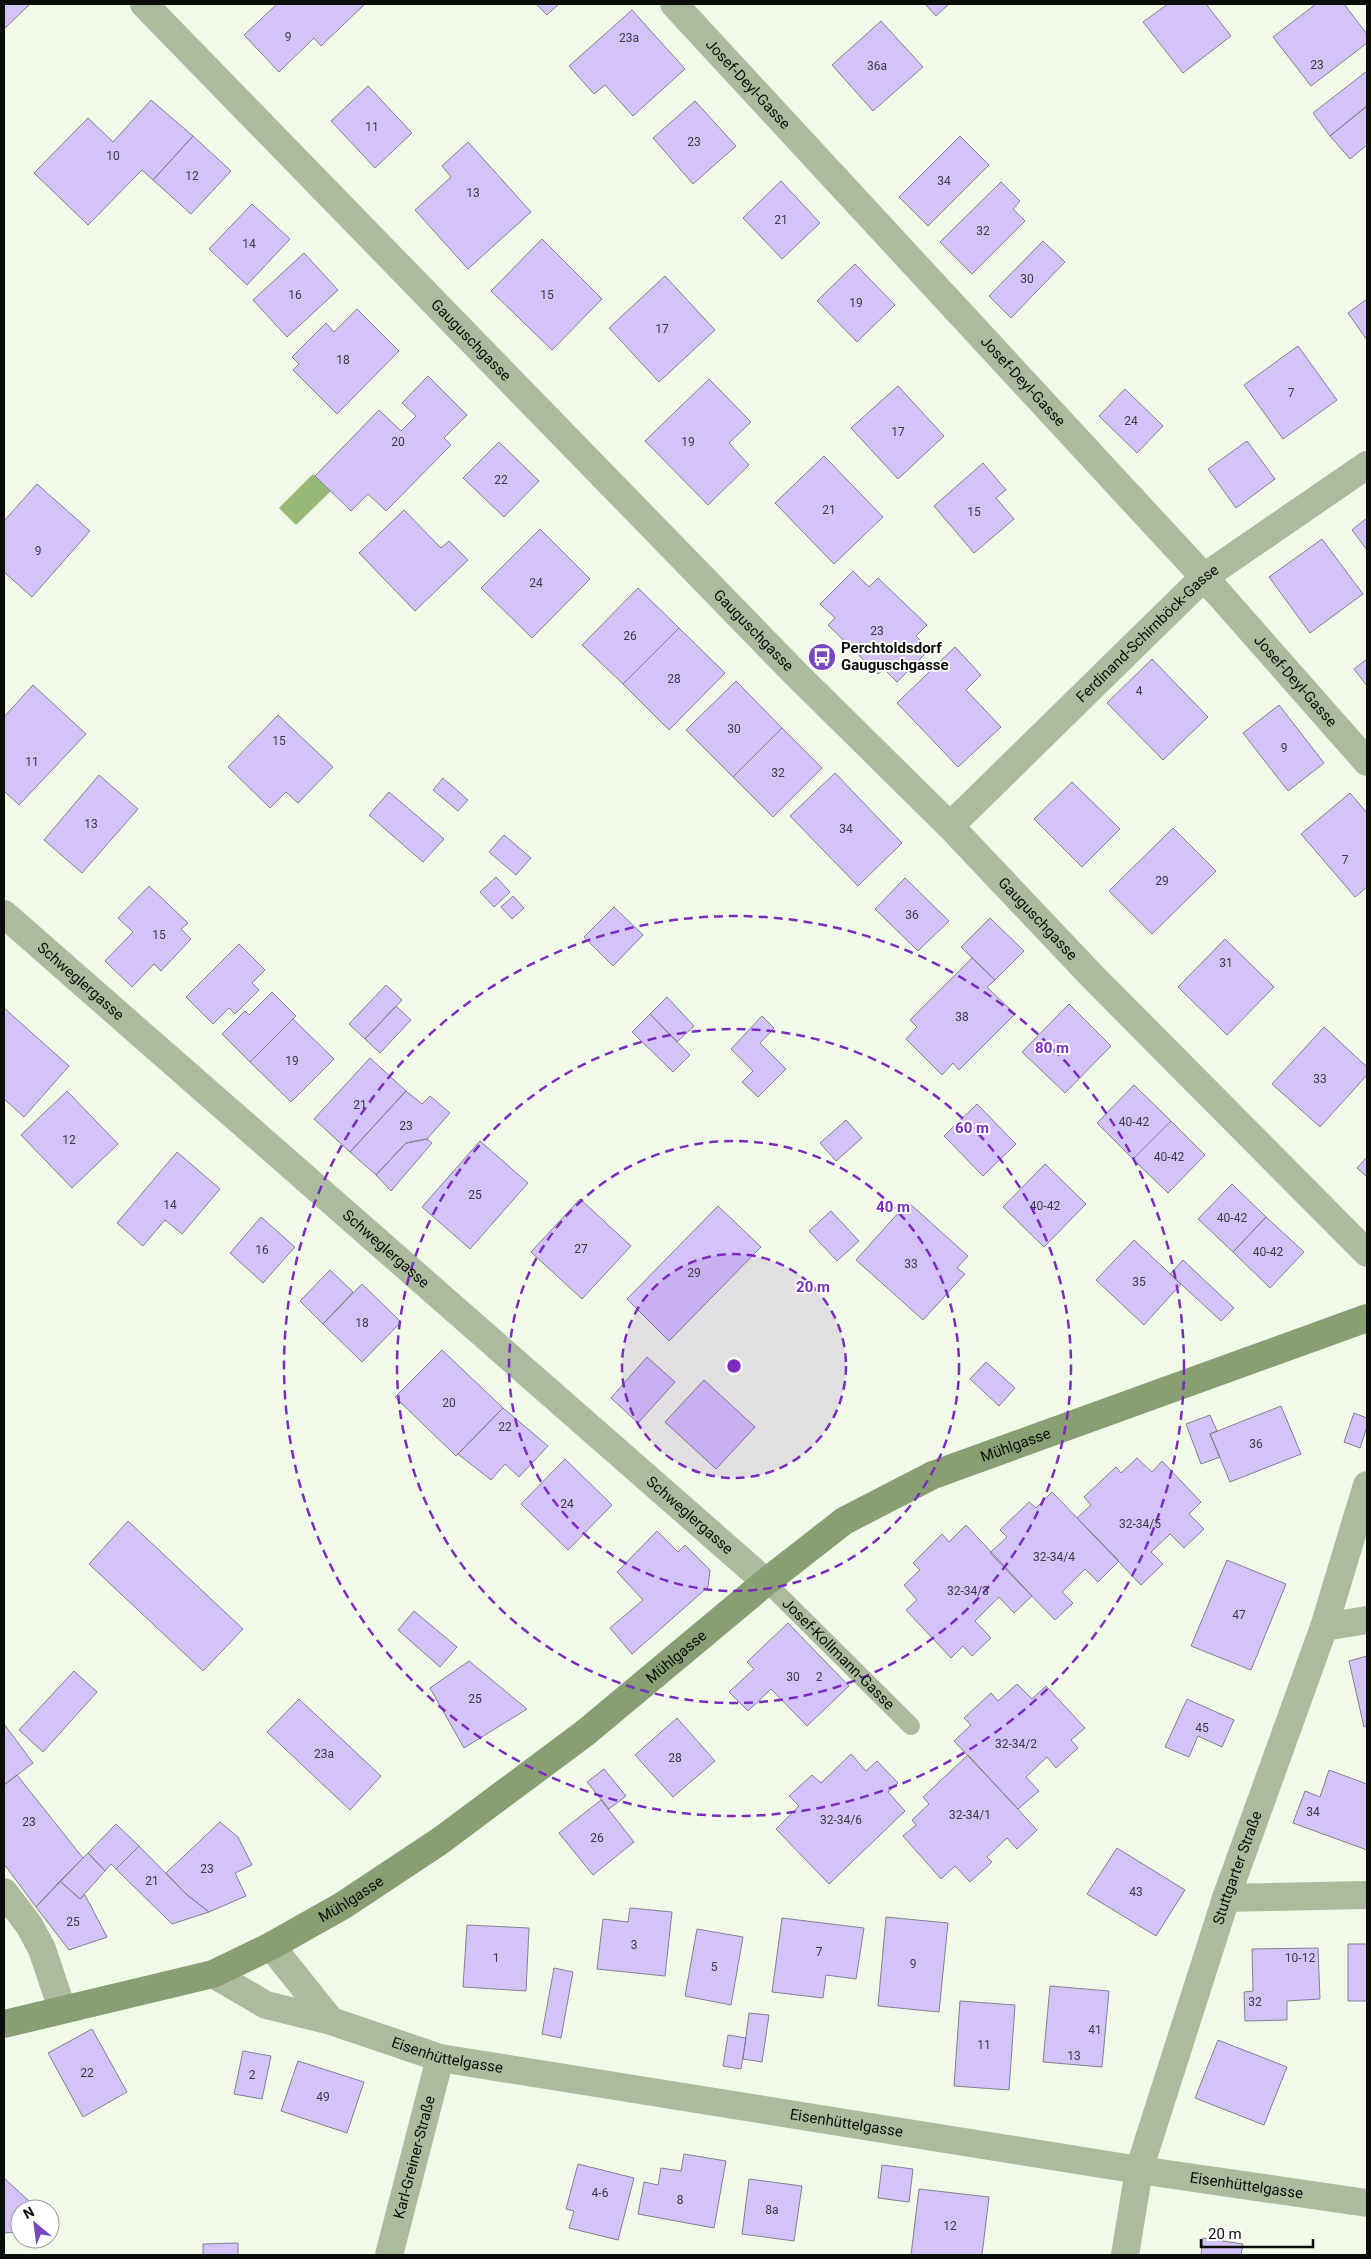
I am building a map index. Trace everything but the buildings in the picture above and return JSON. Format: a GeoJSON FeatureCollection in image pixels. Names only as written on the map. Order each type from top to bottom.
{"type":"FeatureCollection","features":[{"type":"Feature","properties":{"kind":"street","name":"Gauguschgasse"},"geometry":{"type":"LineString","coordinates":[[144,4],[782,659],[950,826],[1091,975],[1367,1253]]}},
{"type":"Feature","properties":{"kind":"street","name":"Josef-Deyl-Gasse"},"geometry":{"type":"LineString","coordinates":[[674,4],[1204,578],[1367,762]]}},
{"type":"Feature","properties":{"kind":"street","name":"Ferdinand-Schirnböck-Gasse"},"geometry":{"type":"LineString","coordinates":[[950,826],[1204,578],[1367,465]]}},
{"type":"Feature","properties":{"kind":"street","name":"Schweglergasse"},"geometry":{"type":"LineString","coordinates":[[4,914],[766,1582]]}},
{"type":"Feature","properties":{"kind":"street","name":"Mühlgasse"},"geometry":{"type":"LineString","coordinates":[[4,2024],[213,1974],[271,1946],[342,1906],[440,1841],[584,1733],[766,1582],[844,1521],[933,1475],[1367,1318]]}},
{"type":"Feature","properties":{"kind":"street","name":"Stuttgarter Straße"},"geometry":{"type":"LineString","coordinates":[[1125,2255],[1139,2170],[1226,1898],[1324,1626],[1367,1485]]}},
{"type":"Feature","properties":{"kind":"street"},"geometry":{"type":"LineString","coordinates":[[1324,1626],[1367,1620]]}},
{"type":"Feature","properties":{"kind":"street"},"geometry":{"type":"LineString","coordinates":[[4,1892],[29,1925],[42,1950],[62,2009]]}},
{"type":"Feature","properties":{"kind":"street"},"geometry":{"type":"LineString","coordinates":[[1226,1898],[1367,1895]]}},
{"type":"Feature","properties":{"kind":"street"},"geometry":{"type":"LineString","coordinates":[[271,1946],[331,2021]]}},
{"type":"Feature","properties":{"kind":"street","name":"Eisenhüttelgasse"},"geometry":{"type":"LineString","coordinates":[[213,1974],[266,2005],[331,2021],[440,2058],[1139,2170],[1367,2203]]}},
{"type":"Feature","properties":{"kind":"street","name":"Karl-Greiner-Straße"},"geometry":{"type":"LineString","coordinates":[[389,2255],[440,2058]]}},
{"type":"Feature","properties":{"kind":"lane","name":"Josef-Kollmann-Gasse"},"geometry":{"type":"LineString","coordinates":[[766,1582],[911,1726]]}},
{"type":"Feature","properties":{"kind":"shaded area"},"geometry":{"type":"Polygon","coordinates":[[[313,474],[331,491],[296,525],[279,508],[313,474]]]}},
{"type":"Feature","properties":{"kind":"place","name":"Perchtoldsdorf Gauguschgasse"},"geometry":{"type":"Point","coordinates":[822,657]}}]}
